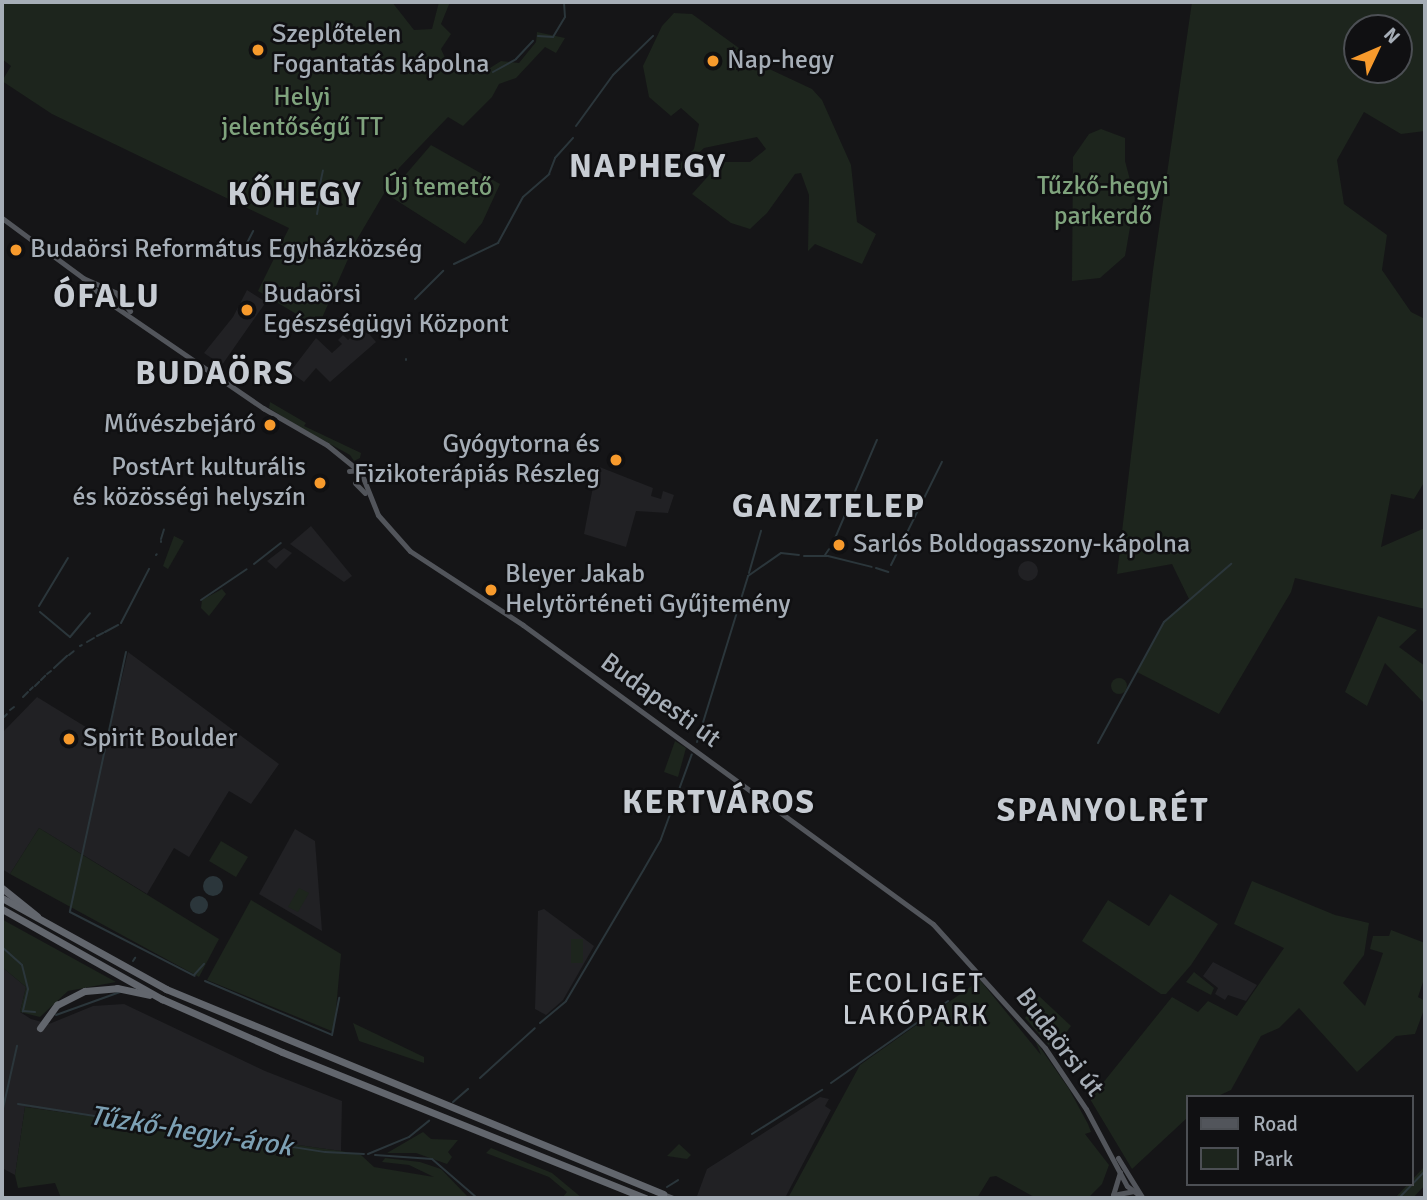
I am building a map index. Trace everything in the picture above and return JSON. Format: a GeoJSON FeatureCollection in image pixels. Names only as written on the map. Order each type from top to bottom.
{"type":"FeatureCollection","features":[{"type":"Feature","properties":{"kind":"highway"},"geometry":{"type":"LineString","coordinates":[[2,888],[48,926]]}},
{"type":"Feature","properties":{"kind":"highway"},"geometry":{"type":"LineString","coordinates":[[2,898],[48,926],[166,989],[264,1033],[663,1194]]}},
{"type":"Feature","properties":{"kind":"highway"},"geometry":{"type":"LineString","coordinates":[[2,909],[162,999],[282,1052],[646,1198]]}},
{"type":"Feature","properties":{"kind":"highway"},"geometry":{"type":"LineString","coordinates":[[40,1028],[57,1005],[85,991],[117,988],[162,999]]}},
{"type":"Feature","properties":{"kind":"main road"},"geometry":{"type":"LineString","coordinates":[[2,218],[83,278],[104,298],[107,305],[114,306],[159,334],[263,408],[341,456],[358,481]]}},
{"type":"Feature","properties":{"kind":"main road"},"geometry":{"type":"LineString","coordinates":[[83,278],[110,292],[159,334]]}},
{"type":"Feature","properties":{"kind":"main road"},"geometry":{"type":"LineString","coordinates":[[104,298],[110,292]]}},
{"type":"Feature","properties":{"kind":"main road"},"geometry":{"type":"LineString","coordinates":[[114,306],[119,299]]}},
{"type":"Feature","properties":{"kind":"main road"},"geometry":{"type":"LineString","coordinates":[[351,469],[349,480],[358,481]]}},
{"type":"Feature","properties":{"kind":"main road","name":"Budapesti út"},"geometry":{"type":"LineString","coordinates":[[358,481],[387,527],[420,559],[523,625],[939,930]]}},
{"type":"Feature","properties":{"kind":"main road","name":"Budaörsi út"},"geometry":{"type":"LineString","coordinates":[[939,930],[1045,1048],[1128,1179],[1143,1198]]}},
{"type":"Feature","properties":{"kind":"main road"},"geometry":{"type":"LineString","coordinates":[[1111,1196],[1121,1178],[1113,1154]]}},
{"type":"Feature","properties":{"kind":"main road","name":"Budaörsi út"},"geometry":{"type":"LineString","coordinates":[[1113,1154],[1133,1191],[1143,1198]]}},
{"type":"Feature","properties":{"kind":"main road"},"geometry":{"type":"LineString","coordinates":[[1111,1196],[1128,1179]]}},
{"type":"Feature","properties":{"kind":"main road"},"geometry":{"type":"LineString","coordinates":[[1111,1196],[1133,1191]]}},
{"type":"Feature","properties":{"kind":"main road"},"geometry":{"type":"LineString","coordinates":[[663,1194],[673,1198]]}},
{"type":"Feature","properties":{"kind":"shaded area"},"geometry":{"type":"Polygon","coordinates":[[[247,290],[266,302],[222,365],[204,353],[233,317],[247,290]]]}},
{"type":"Feature","properties":{"kind":"shaded area"},"geometry":{"type":"Polygon","coordinates":[[[367,322],[377,327],[370,335],[376,342],[330,382],[316,368],[304,382],[290,372],[316,338],[332,353],[342,344],[338,340],[343,335],[348,340],[367,322]]]}},
{"type":"Feature","properties":{"kind":"shaded area"},"geometry":{"type":"Polygon","coordinates":[[[597,466],[653,488],[651,496],[661,499],[663,491],[674,495],[668,513],[636,511],[626,547],[584,534],[597,466]]]}},
{"type":"Feature","properties":{"kind":"shaded area"},"geometry":{"type":"Polygon","coordinates":[[[311,526],[352,576],[344,582],[290,544],[311,526]]]}},
{"type":"Feature","properties":{"kind":"shaded area"},"geometry":{"type":"Polygon","coordinates":[[[284,548],[292,553],[276,569],[267,561],[284,548]]]}},
{"type":"Feature","properties":{"kind":"shaded area"},"geometry":{"type":"Polygon","coordinates":[[[1028,561],[1035,564],[1038,571],[1035,578],[1028,581],[1021,578],[1018,571],[1021,564],[1028,561]]]}},
{"type":"Feature","properties":{"kind":"shaded area"},"geometry":{"type":"Polygon","coordinates":[[[128,652],[279,764],[251,804],[229,791],[189,857],[174,848],[147,894],[39,828],[10,874],[2,869],[2,733],[37,697],[107,740],[128,652]]]}},
{"type":"Feature","properties":{"kind":"shaded area"},"geometry":{"type":"Polygon","coordinates":[[[295,829],[315,841],[322,931],[259,894],[295,829]]]}},
{"type":"Feature","properties":{"kind":"shaded area"},"geometry":{"type":"Polygon","coordinates":[[[213,876],[220,879],[223,886],[220,893],[213,896],[206,893],[203,886],[206,879],[213,876]]]}},
{"type":"Feature","properties":{"kind":"shaded area"},"geometry":{"type":"Polygon","coordinates":[[[199,896],[205,899],[208,905],[205,911],[199,914],[193,911],[190,905],[193,899],[199,896]]]}},
{"type":"Feature","properties":{"kind":"shaded area"},"geometry":{"type":"Polygon","coordinates":[[[544,909],[594,946],[563,1000],[546,1015],[535,1009],[538,911],[544,909]]]}},
{"type":"Feature","properties":{"kind":"shaded area"},"geometry":{"type":"Polygon","coordinates":[[[1213,962],[1257,985],[1246,1001],[1228,995],[1225,1000],[1215,994],[1218,988],[1203,976],[1213,962]]]}},
{"type":"Feature","properties":{"kind":"shaded area"},"geometry":{"type":"Polygon","coordinates":[[[2,967],[26,987],[20,1012],[31,1019],[49,1024],[93,1006],[124,1004],[265,1071],[342,1101],[341,1151],[25,1107],[15,1175],[2,1168],[2,967]]]}},
{"type":"Feature","properties":{"kind":"shaded area"},"geometry":{"type":"Polygon","coordinates":[[[820,1097],[829,1099],[825,1106],[831,1110],[785,1198],[697,1196],[707,1169],[820,1097]]]}},
{"type":"Feature","properties":{"kind":"green space","name":"Helyi jelentőségű TT"},"geometry":{"type":"Polygon","coordinates":[[[2,2],[392,2],[414,30],[432,29],[439,2],[450,2],[441,24],[451,34],[441,49],[448,64],[473,73],[478,61],[490,68],[501,61],[519,63],[536,42],[537,32],[565,38],[556,53],[545,47],[516,78],[499,84],[492,97],[463,126],[448,117],[399,168],[356,241],[318,327],[258,291],[289,228],[52,114],[2,81],[11,66],[2,59],[2,2]]]}},
{"type":"Feature","properties":{"kind":"green space"},"geometry":{"type":"Polygon","coordinates":[[[1192,2],[1425,2],[1425,131],[1401,134],[1364,112],[1337,160],[1344,204],[1387,235],[1382,270],[1411,312],[1425,319],[1425,481],[1414,499],[1391,494],[1381,547],[1425,528],[1425,609],[1295,578],[1291,592],[1219,714],[1137,672],[1164,621],[1189,599],[1172,564],[1117,574],[1153,270],[1192,2]]]}},
{"type":"Feature","properties":{"kind":"green space"},"geometry":{"type":"Polygon","coordinates":[[[674,13],[692,14],[765,67],[812,89],[822,100],[851,165],[857,222],[876,234],[862,264],[815,244],[808,251],[809,195],[801,173],[795,174],[767,213],[750,229],[731,223],[692,194],[721,162],[750,162],[766,149],[757,137],[704,148],[678,172],[679,165],[694,149],[699,124],[681,108],[671,116],[649,97],[643,66],[662,26],[674,13]]]}},
{"type":"Feature","properties":{"kind":"green space","name":"Tűzkő-hegyi parkerdő"},"geometry":{"type":"Polygon","coordinates":[[[1101,129],[1125,138],[1125,161],[1135,199],[1125,256],[1100,278],[1072,281],[1073,157],[1089,134],[1101,129]]]}},
{"type":"Feature","properties":{"kind":"green space","name":"Új temető"},"geometry":{"type":"Polygon","coordinates":[[[431,145],[500,184],[482,223],[465,244],[388,195],[431,145]]]}},
{"type":"Feature","properties":{"kind":"green space"},"geometry":{"type":"Polygon","coordinates":[[[270,402],[306,423],[304,426],[361,453],[360,458],[354,461],[350,455],[296,425],[269,408],[270,402]]]}},
{"type":"Feature","properties":{"kind":"green space"},"geometry":{"type":"Polygon","coordinates":[[[174,536],[184,541],[168,569],[163,566],[174,536]]]}},
{"type":"Feature","properties":{"kind":"green space"},"geometry":{"type":"Polygon","coordinates":[[[222,589],[226,594],[209,616],[201,608],[202,600],[222,589]]]}},
{"type":"Feature","properties":{"kind":"green space"},"geometry":{"type":"Polygon","coordinates":[[[1378,616],[1417,630],[1399,647],[1425,666],[1425,704],[1385,663],[1367,706],[1345,692],[1378,616]]]}},
{"type":"Feature","properties":{"kind":"green space"},"geometry":{"type":"Polygon","coordinates":[[[1119,678],[1125,680],[1125,692],[1119,694],[1113,692],[1111,686],[1113,680],[1119,678]]]}},
{"type":"Feature","properties":{"kind":"green space"},"geometry":{"type":"Polygon","coordinates":[[[675,741],[686,748],[678,777],[664,772],[675,741]]]}},
{"type":"Feature","properties":{"kind":"green space"},"geometry":{"type":"Polygon","coordinates":[[[39,828],[219,939],[199,977],[10,874],[39,828]]]}},
{"type":"Feature","properties":{"kind":"green space"},"geometry":{"type":"Polygon","coordinates":[[[221,841],[248,857],[236,877],[209,861],[221,841]]]}},
{"type":"Feature","properties":{"kind":"green space"},"geometry":{"type":"Polygon","coordinates":[[[1252,881],[1335,915],[1369,923],[1364,955],[1343,983],[1365,1006],[1383,953],[1370,949],[1373,936],[1389,936],[1391,930],[1425,943],[1425,976],[1418,997],[1425,1001],[1425,1007],[1415,1034],[1396,1036],[1357,1072],[1299,1008],[1279,1028],[1261,1036],[1231,1090],[1220,1095],[1186,1095],[1186,1119],[1132,1169],[1090,1099],[1172,997],[1198,1012],[1208,1001],[1237,1016],[1284,948],[1234,924],[1252,881]]]}},
{"type":"Feature","properties":{"kind":"green space"},"geometry":{"type":"Polygon","coordinates":[[[299,888],[309,893],[298,912],[288,907],[299,888]]]}},
{"type":"Feature","properties":{"kind":"green space"},"geometry":{"type":"Polygon","coordinates":[[[1170,894],[1218,924],[1191,965],[1166,994],[1161,994],[1082,941],[1108,900],[1149,926],[1170,894]]]}},
{"type":"Feature","properties":{"kind":"green space"},"geometry":{"type":"Polygon","coordinates":[[[251,900],[341,954],[334,1032],[207,980],[251,900]]]}},
{"type":"Feature","properties":{"kind":"green space"},"geometry":{"type":"Polygon","coordinates":[[[2,919],[116,982],[68,991],[40,1017],[20,1012],[26,987],[2,967],[2,919]]]}},
{"type":"Feature","properties":{"kind":"green space"},"geometry":{"type":"Polygon","coordinates":[[[571,939],[583,939],[583,963],[571,963],[571,939]]]}},
{"type":"Feature","properties":{"kind":"green space"},"geometry":{"type":"Polygon","coordinates":[[[1194,972],[1214,988],[1211,995],[1186,982],[1194,972]]]}},
{"type":"Feature","properties":{"kind":"green space"},"geometry":{"type":"Polygon","coordinates":[[[980,980],[1041,1055],[1035,1040],[1069,1089],[1091,1132],[1085,1134],[1109,1165],[1102,1184],[1088,1198],[1036,1198],[996,1176],[990,1177],[977,1198],[788,1198],[860,1065],[980,980]]]}},
{"type":"Feature","properties":{"kind":"green space"},"geometry":{"type":"Polygon","coordinates":[[[1039,996],[1071,1026],[1053,1050],[1025,1018],[1039,996]]]}},
{"type":"Feature","properties":{"kind":"green space"},"geometry":{"type":"Polygon","coordinates":[[[353,1023],[424,1057],[424,1063],[359,1041],[353,1023]]]}},
{"type":"Feature","properties":{"kind":"green space"},"geometry":{"type":"Polygon","coordinates":[[[25,1107],[341,1151],[361,1155],[374,1167],[434,1177],[409,1165],[382,1162],[385,1158],[420,1162],[441,1169],[468,1197],[61,1198],[55,1183],[18,1188],[15,1175],[25,1107]]]}},
{"type":"Feature","properties":{"kind":"green space"},"geometry":{"type":"Polygon","coordinates":[[[423,1132],[431,1139],[458,1140],[448,1152],[452,1157],[447,1164],[416,1153],[387,1153],[423,1132]]]}},
{"type":"Feature","properties":{"kind":"green space"},"geometry":{"type":"Polygon","coordinates":[[[679,1144],[691,1155],[687,1159],[667,1156],[679,1144]]]}},
{"type":"Feature","properties":{"kind":"green space"},"geometry":{"type":"Polygon","coordinates":[[[491,1148],[552,1173],[582,1198],[562,1198],[567,1192],[549,1177],[486,1153],[491,1148]]]}},
{"type":"Feature","properties":{"kind":"green space"},"geometry":{"type":"Polygon","coordinates":[[[1425,1166],[1425,1185],[1413,1198],[1395,1198],[1406,1186],[1413,1186],[1413,1179],[1425,1166]]]}},
{"type":"Feature","properties":{"kind":"waterway"},"geometry":{"type":"LineString","coordinates":[[538,36],[553,37],[565,17],[564,2]]}},
{"type":"Feature","properties":{"kind":"waterway"},"geometry":{"type":"LineString","coordinates":[[576,126],[613,75],[653,36]]}},
{"type":"Feature","properties":{"kind":"waterway"},"geometry":{"type":"LineString","coordinates":[[493,72],[516,59],[533,41]]}},
{"type":"Feature","properties":{"kind":"waterway"},"geometry":{"type":"LineString","coordinates":[[454,264],[498,243],[523,197],[549,174],[555,158],[573,138]]}},
{"type":"Feature","properties":{"kind":"waterway"},"geometry":{"type":"LineString","coordinates":[[319,189],[323,170]]}},
{"type":"Feature","properties":{"kind":"waterway"},"geometry":{"type":"LineString","coordinates":[[317,214],[321,192]]}},
{"type":"Feature","properties":{"kind":"waterway"},"geometry":{"type":"LineString","coordinates":[[245,247],[253,231]]}},
{"type":"Feature","properties":{"kind":"waterway"},"geometry":{"type":"LineString","coordinates":[[415,299],[443,271]]}},
{"type":"Feature","properties":{"kind":"waterway"},"geometry":{"type":"LineString","coordinates":[[396,328],[396,333]]}},
{"type":"Feature","properties":{"kind":"waterway"},"geometry":{"type":"LineString","coordinates":[[833,543],[877,440]]}},
{"type":"Feature","properties":{"kind":"waterway","name":"Tűzkő-hegyi-árok"},"geometry":{"type":"LineString","coordinates":[[891,565],[942,462]]}},
{"type":"Feature","properties":{"kind":"waterway"},"geometry":{"type":"LineString","coordinates":[[161,539],[164,529]]}},
{"type":"Feature","properties":{"kind":"waterway"},"geometry":{"type":"LineString","coordinates":[[749,573],[761,531]]}},
{"type":"Feature","properties":{"kind":"waterway"},"geometry":{"type":"LineString","coordinates":[[254,564],[281,543]]}},
{"type":"Feature","properties":{"kind":"waterway"},"geometry":{"type":"LineString","coordinates":[[825,555],[829,549]]}},
{"type":"Feature","properties":{"kind":"waterway","name":"Tűzkő-hegyi-árok"},"geometry":{"type":"LineString","coordinates":[[697,742],[748,576],[781,553],[799,555]]}},
{"type":"Feature","properties":{"kind":"waterway"},"geometry":{"type":"LineString","coordinates":[[804,556],[828,556],[872,567]]}},
{"type":"Feature","properties":{"kind":"waterway"},"geometry":{"type":"LineString","coordinates":[[39,606],[68,558]]}},
{"type":"Feature","properties":{"kind":"waterway"},"geometry":{"type":"LineString","coordinates":[[1098,743],[1164,622],[1231,564]]}},
{"type":"Feature","properties":{"kind":"waterway"},"geometry":{"type":"LineString","coordinates":[[876,568],[888,572]]}},
{"type":"Feature","properties":{"kind":"waterway"},"geometry":{"type":"LineString","coordinates":[[121,623],[149,569]]}},
{"type":"Feature","properties":{"kind":"waterway"},"geometry":{"type":"LineString","coordinates":[[201,600],[247,569]]}},
{"type":"Feature","properties":{"kind":"waterway"},"geometry":{"type":"LineString","coordinates":[[40,612],[70,637],[90,613]]}},
{"type":"Feature","properties":{"kind":"waterway"},"geometry":{"type":"LineString","coordinates":[[105,632],[118,625]]}},
{"type":"Feature","properties":{"kind":"waterway"},"geometry":{"type":"LineString","coordinates":[[97,636],[103,633]]}},
{"type":"Feature","properties":{"kind":"waterway"},"geometry":{"type":"LineString","coordinates":[[87,642],[94,638]]}},
{"type":"Feature","properties":{"kind":"waterway"},"geometry":{"type":"LineString","coordinates":[[69,655],[74,651]]}},
{"type":"Feature","properties":{"kind":"waterway"},"geometry":{"type":"LineString","coordinates":[[126,652],[70,912],[195,976]]}},
{"type":"Feature","properties":{"kind":"waterway"},"geometry":{"type":"LineString","coordinates":[[54,668],[67,656]]}},
{"type":"Feature","properties":{"kind":"waterway"},"geometry":{"type":"LineString","coordinates":[[47,674],[51,671]]}},
{"type":"Feature","properties":{"kind":"waterway"},"geometry":{"type":"LineString","coordinates":[[41,680],[45,676]]}},
{"type":"Feature","properties":{"kind":"waterway"},"geometry":{"type":"LineString","coordinates":[[35,686],[39,682]]}},
{"type":"Feature","properties":{"kind":"waterway"},"geometry":{"type":"LineString","coordinates":[[30,690],[33,687]]}},
{"type":"Feature","properties":{"kind":"waterway"},"geometry":{"type":"LineString","coordinates":[[23,697],[28,692]]}},
{"type":"Feature","properties":{"kind":"waterway"},"geometry":{"type":"LineString","coordinates":[[10,710],[14,707]]}},
{"type":"Feature","properties":{"kind":"waterway"},"geometry":{"type":"LineString","coordinates":[[4,717],[7,714]]}},
{"type":"Feature","properties":{"kind":"waterway","name":"Tűzkő-hegyi-árok"},"geometry":{"type":"LineString","coordinates":[[540,1023],[566,1001],[661,839],[692,754]]}},
{"type":"Feature","properties":{"kind":"waterway"},"geometry":{"type":"LineString","coordinates":[[2,947],[22,965],[28,989],[23,1011],[35,1012]]}},
{"type":"Feature","properties":{"kind":"waterway"},"geometry":{"type":"LineString","coordinates":[[194,975],[204,964]]}},
{"type":"Feature","properties":{"kind":"waterway"},"geometry":{"type":"LineString","coordinates":[[205,981],[332,1035],[339,998]]}},
{"type":"Feature","properties":{"kind":"waterway"},"geometry":{"type":"LineString","coordinates":[[56,1015],[120,992]]}},
{"type":"Feature","properties":{"kind":"waterway"},"geometry":{"type":"LineString","coordinates":[[831,1083],[948,1001]]}},
{"type":"Feature","properties":{"kind":"waterway","name":"Tűzkő-hegyi-árok"},"geometry":{"type":"LineString","coordinates":[[480,1078],[535,1028]]}},
{"type":"Feature","properties":{"kind":"waterway"},"geometry":{"type":"LineString","coordinates":[[2,1113],[17,1046]]}},
{"type":"Feature","properties":{"kind":"waterway","name":"Tűzkő-hegyi-árok"},"geometry":{"type":"LineString","coordinates":[[453,1102],[468,1089]]}},
{"type":"Feature","properties":{"kind":"waterway"},"geometry":{"type":"LineString","coordinates":[[752,1134],[822,1090]]}},
{"type":"Feature","properties":{"kind":"waterway","name":"Tűzkő-hegyi-árok"},"geometry":{"type":"LineString","coordinates":[[18,1104],[325,1152],[364,1154]]}},
{"type":"Feature","properties":{"kind":"waterway","name":"Tűzkő-hegyi-árok"},"geometry":{"type":"LineString","coordinates":[[368,1154],[409,1137],[429,1121]]}},
{"type":"Feature","properties":{"kind":"waterway"},"geometry":{"type":"LineString","coordinates":[[375,1155],[432,1159],[477,1198]]}},
{"type":"Feature","properties":{"kind":"waterway"},"geometry":{"type":"LineString","coordinates":[[1413,1183],[1425,1171]]}},
{"type":"Feature","properties":{"kind":"waterway"},"geometry":{"type":"LineString","coordinates":[[667,1187],[678,1180]]}},
{"type":"Feature","properties":{"kind":"waterway"},"geometry":{"type":"LineString","coordinates":[[1399,1198],[1411,1186]]}},
{"type":"Feature","properties":{"kind":"place","name":"Szeplőtelen Fogantatás kápolna"},"geometry":{"type":"Point","coordinates":[258,50]}},
{"type":"Feature","properties":{"kind":"place","name":"Nap-hegy"},"geometry":{"type":"Point","coordinates":[713,61]}},
{"type":"Feature","properties":{"kind":"place","name":"Budaörsi Református Egyházközség"},"geometry":{"type":"Point","coordinates":[16,250]}},
{"type":"Feature","properties":{"kind":"place","name":"Budaörsi Egészségügyi Központ"},"geometry":{"type":"Point","coordinates":[247,310]}},
{"type":"Feature","properties":{"kind":"place","name":"Művészbejáró"},"geometry":{"type":"Point","coordinates":[270,425]}},
{"type":"Feature","properties":{"kind":"place","name":"Gyógytorna és Fizikoterápiás Részleg"},"geometry":{"type":"Point","coordinates":[616,460]}},
{"type":"Feature","properties":{"kind":"place","name":"PostArt kulturális és közösségi helyszín"},"geometry":{"type":"Point","coordinates":[320,483]}},
{"type":"Feature","properties":{"kind":"place","name":"Sarlós Boldogasszony-kápolna"},"geometry":{"type":"Point","coordinates":[839,545]}},
{"type":"Feature","properties":{"kind":"place","name":"Bleyer Jakab Helytörténeti Gyűjtemény"},"geometry":{"type":"Point","coordinates":[491,590]}},
{"type":"Feature","properties":{"kind":"place","name":"Spirit Boulder"},"geometry":{"type":"Point","coordinates":[69,739]}},
{"type":"Feature","properties":{"kind":"district","name":"NAPHEGY"},"geometry":{"type":"Point","coordinates":[648,167]}},
{"type":"Feature","properties":{"kind":"district","name":"KŐHEGY"},"geometry":{"type":"Point","coordinates":[295,195]}},
{"type":"Feature","properties":{"kind":"district","name":"ÓFALU"},"geometry":{"type":"Point","coordinates":[107,297]}},
{"type":"Feature","properties":{"kind":"district","name":"BUDAÖRS"},"geometry":{"type":"Point","coordinates":[215,374]}},
{"type":"Feature","properties":{"kind":"district","name":"GANZTELEP"},"geometry":{"type":"Point","coordinates":[829,507]}},
{"type":"Feature","properties":{"kind":"district","name":"KERTVÁROS"},"geometry":{"type":"Point","coordinates":[719,803]}},
{"type":"Feature","properties":{"kind":"district","name":"SPANYOLRÉT"},"geometry":{"type":"Point","coordinates":[1103,811]}},
{"type":"Feature","properties":{"kind":"district","name":"ECOLIGET LAKÓPARK"},"geometry":{"type":"Point","coordinates":[916,999]}}]}
